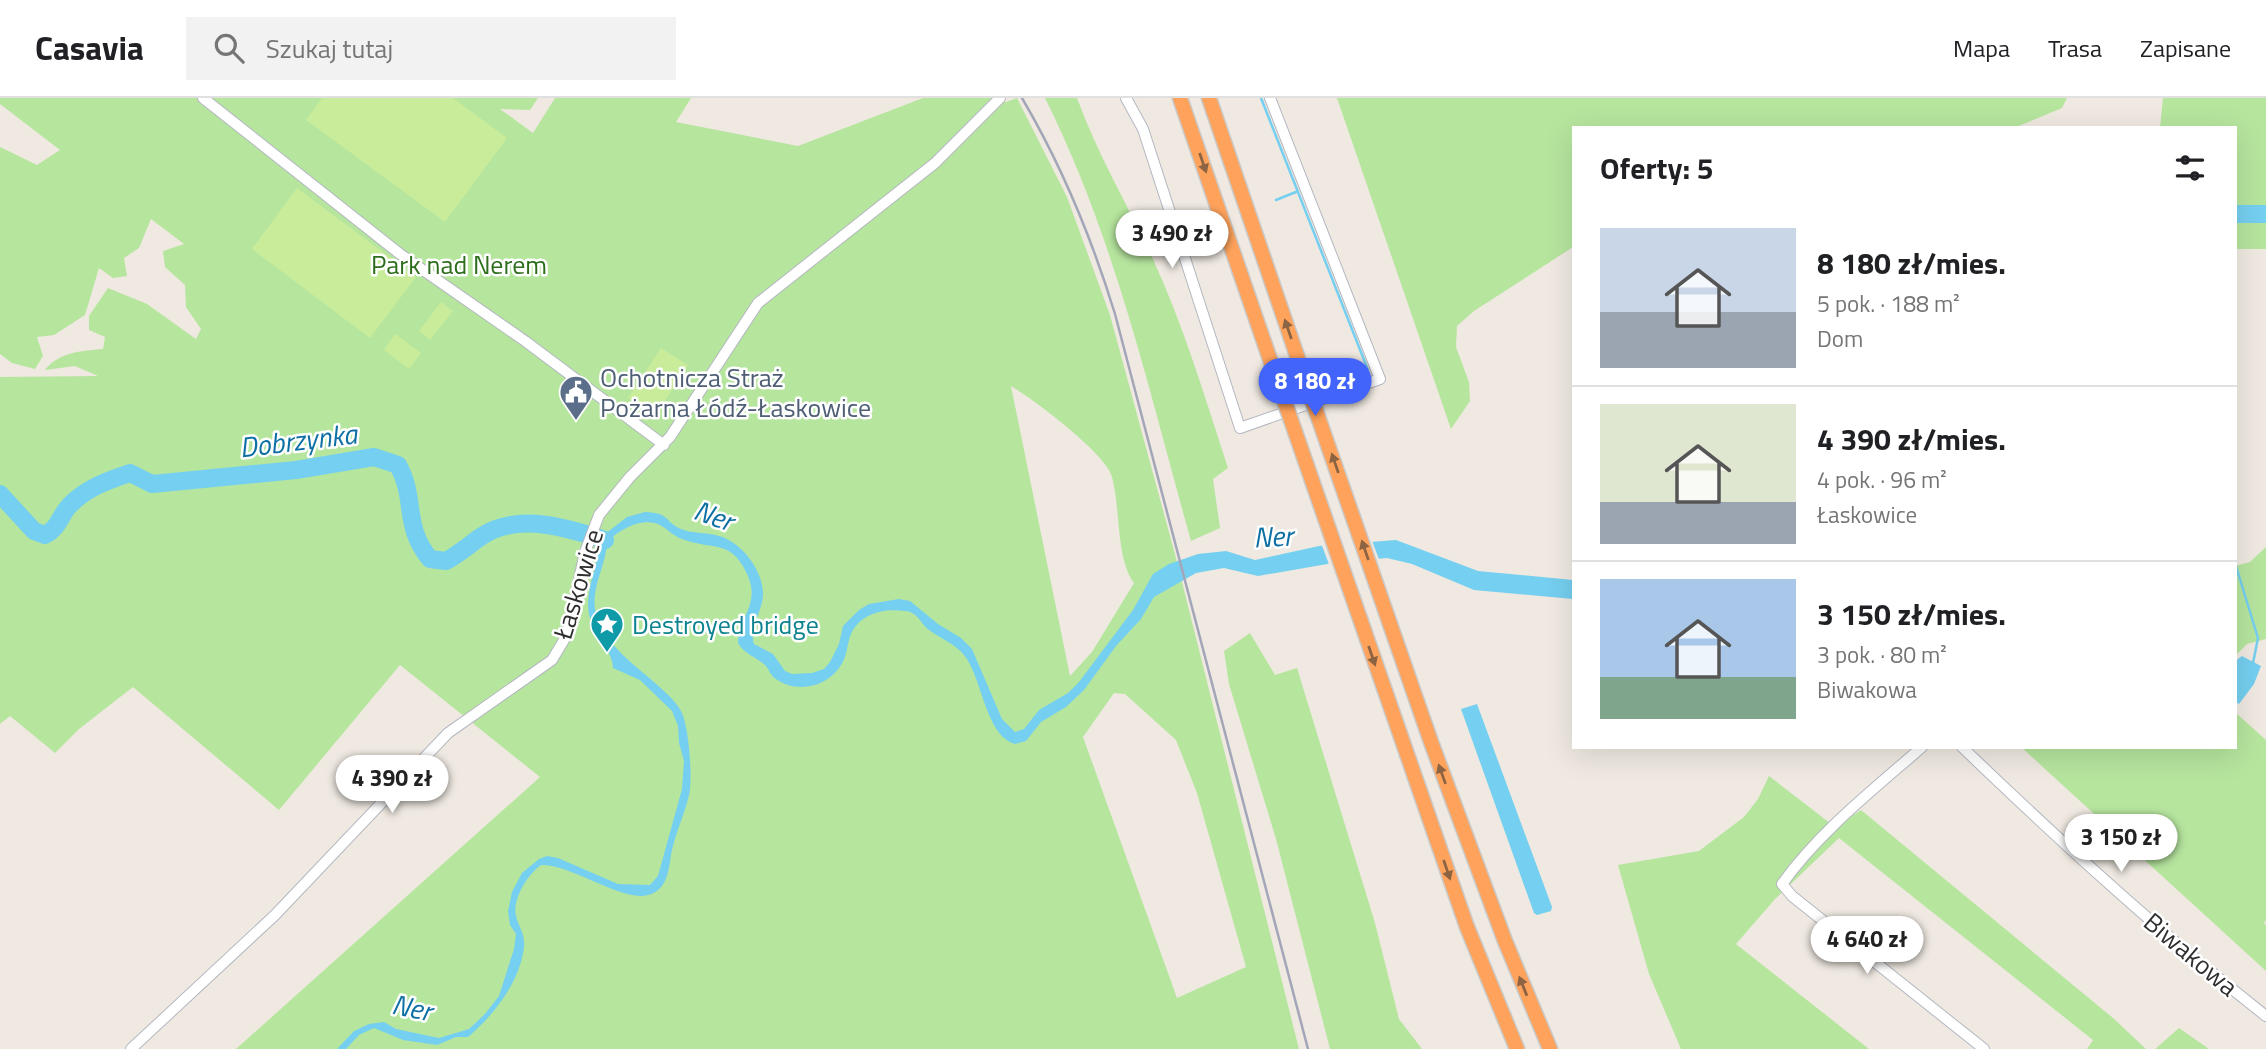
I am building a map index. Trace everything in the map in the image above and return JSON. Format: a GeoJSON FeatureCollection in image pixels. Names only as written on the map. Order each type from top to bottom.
{"type":"FeatureCollection","features":[{"type":"Feature","properties":{"kind":"highway"},"geometry":{"type":"LineString","coordinates":[[1180,98],[1467,927],[1517,1049]]}},
{"type":"Feature","properties":{"kind":"highway"},"geometry":{"type":"LineString","coordinates":[[1209,98],[1430,742],[1500,929],[1550,1049]]}},
{"type":"Feature","properties":{"kind":"street"},"geometry":{"type":"LineString","coordinates":[[203,98],[400,254],[525,341],[664,444]]}},
{"type":"Feature","properties":{"kind":"street","name":"Łaskowice"},"geometry":{"type":"LineString","coordinates":[[131,1049],[275,915],[453,728],[552,660],[567,635],[586,547],[597,521],[615,494],[664,444],[758,303],[935,163],[1000,98]]}},
{"type":"Feature","properties":{"kind":"street"},"geometry":{"type":"LineString","coordinates":[[1126,98],[1143,129],[1240,428],[1380,379],[1270,98]]}},
{"type":"Feature","properties":{"kind":"street"},"geometry":{"type":"LineString","coordinates":[[1920,749],[1882,781],[1797,863],[1782,884],[1783,889],[1984,1049]]}},
{"type":"Feature","properties":{"kind":"street","name":"Biwakowa"},"geometry":{"type":"LineString","coordinates":[[1964,749],[2073,853],[2202,966],[2266,1016]]}},
{"type":"Feature","properties":{"kind":"green space","name":"Park nad Nerem"},"geometry":{"type":"Polygon","coordinates":[[[0,98],[538,98],[530,110],[500,109],[533,133],[555,98],[691,98],[676,122],[798,146],[923,98],[994,98],[1006,102],[1017,98],[1067,197],[1110,315],[1176,558],[1299,1049],[236,1049],[540,777],[400,665],[279,810],[133,687],[79,729],[55,753],[10,716],[0,724],[0,377],[98,376],[75,366],[45,370],[64,356],[103,349],[105,337],[89,330],[89,316],[108,288],[147,304],[196,339],[201,329],[186,307],[185,285],[165,267],[163,251],[184,244],[151,219],[139,248],[124,258],[127,276],[113,278],[99,268],[85,315],[54,335],[37,337],[43,356],[35,369],[12,363],[0,354],[0,147],[37,165],[60,150],[0,104],[0,98]],[[1011,386],[1070,676],[1092,652],[1134,583],[1124,559],[1114,486],[1105,464],[1066,426],[1011,386]],[[1114,693],[1083,737],[1177,998],[1246,967],[1197,793],[1176,740],[1125,694],[1114,693]]]}},
{"type":"Feature","properties":{"kind":"green space"},"geometry":{"type":"Polygon","coordinates":[[[322,98],[453,98],[507,138],[445,222],[306,120],[322,98]]]}},
{"type":"Feature","properties":{"kind":"green space"},"geometry":{"type":"Polygon","coordinates":[[[1045,98],[1077,98],[1103,159],[1163,282],[1202,388],[1228,468],[1213,479],[1220,528],[1191,541],[1111,260],[1070,151],[1045,98]]]}},
{"type":"Feature","properties":{"kind":"green space"},"geometry":{"type":"Polygon","coordinates":[[[1337,98],[2067,98],[2062,108],[2019,126],[1572,126],[1572,248],[1474,311],[1457,326],[1456,347],[1469,382],[1470,401],[1451,429],[1337,98]]]}},
{"type":"Feature","properties":{"kind":"green space"},"geometry":{"type":"Polygon","coordinates":[[[2163,98],[2266,98],[2266,249],[2237,249],[2237,126],[2160,126],[2163,98]]]}},
{"type":"Feature","properties":{"kind":"green space"},"geometry":{"type":"Polygon","coordinates":[[[297,188],[416,277],[370,338],[252,249],[297,188]]]}},
{"type":"Feature","properties":{"kind":"green space"},"geometry":{"type":"Polygon","coordinates":[[[441,302],[453,311],[430,340],[419,331],[441,302]]]}},
{"type":"Feature","properties":{"kind":"green space"},"geometry":{"type":"Polygon","coordinates":[[[395,334],[421,353],[409,369],[384,350],[395,334]]]}},
{"type":"Feature","properties":{"kind":"green space"},"geometry":{"type":"Polygon","coordinates":[[[661,348],[688,365],[655,416],[628,398],[661,348]]]}},
{"type":"Feature","properties":{"kind":"green space"},"geometry":{"type":"Polygon","coordinates":[[[2266,547],[2266,639],[2247,644],[2237,654],[2237,565],[2250,562],[2266,547]]]}},
{"type":"Feature","properties":{"kind":"green space"},"geometry":{"type":"Polygon","coordinates":[[[1250,633],[1275,675],[1297,668],[1375,923],[1399,1019],[1422,1049],[1330,1049],[1276,839],[1229,684],[1224,651],[1250,633]]]}},
{"type":"Feature","properties":{"kind":"green space"},"geometry":{"type":"Polygon","coordinates":[[[2237,714],[2266,740],[2266,971],[2023,749],[2237,749],[2237,714]]]}},
{"type":"Feature","properties":{"kind":"green space"},"geometry":{"type":"Polygon","coordinates":[[[1769,776],[1835,827],[1861,810],[2113,1018],[2146,1049],[2087,1049],[2093,1040],[1839,838],[1775,899],[1736,944],[1869,1049],[1681,1049],[1649,974],[1618,865],[1699,851],[1744,817],[1758,799],[1769,776]]]}},
{"type":"Feature","properties":{"kind":"green space"},"geometry":{"type":"Polygon","coordinates":[[[2179,1028],[2209,1049],[2155,1049],[2179,1028]]]}},
{"type":"Feature","properties":{"kind":"water"},"geometry":{"type":"Polygon","coordinates":[[[645,512],[653,513],[663,516],[686,531],[727,539],[742,550],[762,583],[763,599],[754,625],[754,644],[773,654],[785,671],[792,674],[824,669],[839,644],[843,626],[859,610],[869,604],[899,599],[910,601],[972,649],[1002,719],[1015,732],[1024,729],[1039,710],[1068,693],[1079,682],[1133,610],[1153,574],[1169,564],[1198,554],[1226,551],[1255,560],[1319,546],[1396,540],[1478,571],[1572,580],[1572,599],[1474,590],[1412,564],[1387,558],[1333,563],[1258,576],[1224,568],[1196,573],[1154,597],[1141,619],[1116,646],[1084,690],[1066,707],[1041,722],[1026,741],[1015,744],[1005,739],[997,730],[964,655],[929,630],[913,613],[888,611],[871,615],[853,631],[843,662],[828,679],[812,686],[784,684],[774,678],[766,666],[738,643],[752,595],[748,576],[735,556],[721,548],[682,539],[653,523],[638,523],[617,533],[607,543],[596,589],[595,607],[601,626],[612,643],[670,697],[684,718],[690,752],[690,787],[665,882],[655,892],[637,896],[611,889],[568,871],[541,865],[526,881],[516,902],[516,916],[524,942],[517,973],[504,997],[478,1028],[468,1037],[456,1037],[437,1045],[403,1040],[374,1028],[359,1035],[346,1049],[337,1049],[354,1031],[369,1024],[384,1022],[396,1029],[439,1038],[469,1029],[485,1014],[499,996],[514,949],[516,934],[510,925],[508,911],[512,892],[522,873],[539,859],[547,856],[558,858],[618,884],[650,885],[658,876],[682,789],[684,761],[678,726],[672,711],[640,680],[613,668],[610,655],[591,621],[588,606],[599,549],[598,541],[591,538],[594,531],[605,534],[627,517],[645,512]]]}},
{"type":"Feature","properties":{"kind":"water"},"geometry":{"type":"Polygon","coordinates":[[[2242,656],[2261,666],[2254,684],[2239,704],[2237,702],[2237,660],[2242,656]]]}},
{"type":"Feature","properties":{"kind":"water"},"geometry":{"type":"Polygon","coordinates":[[[1477,704],[1552,907],[1551,911],[1537,915],[1534,913],[1461,709],[1477,704]]]}},
{"type":"Feature","properties":{"kind":"pier"},"geometry":{"type":"Polygon","coordinates":[[[1371,538],[1380,562],[1330,567],[1321,543],[1371,538]]]}},
{"type":"Feature","properties":{"kind":"waterway"},"geometry":{"type":"LineString","coordinates":[[1261,98],[1368,370],[1363,377],[1353,382]]}},
{"type":"Feature","properties":{"kind":"waterway"},"geometry":{"type":"LineString","coordinates":[[1276,200],[1296,192]]}},
{"type":"Feature","properties":{"kind":"waterway","name":"Ner"},"geometry":{"type":"LineString","coordinates":[[2237,214],[2266,214]]}},
{"type":"Feature","properties":{"kind":"waterway","name":"Dobrzynka"},"geometry":{"type":"LineString","coordinates":[[0,494],[34,531],[45,535],[83,494],[130,473],[152,484],[296,470],[374,457],[398,465],[404,477],[416,535],[430,559],[446,561],[482,536],[511,525],[543,524],[605,540]]}},
{"type":"Feature","properties":{"kind":"waterway"},"geometry":{"type":"LineString","coordinates":[[2237,570],[2258,638],[2253,663]]}},
{"type":"Feature","properties":{"kind":"railway"},"geometry":{"type":"LineString","coordinates":[[1022,98],[1075,203],[1115,314],[1308,1049]]}},
{"type":"Feature","properties":{"kind":"place","name":"Ochotnicza Straż Pożarna Łódź-Łaskowice"},"geometry":{"type":"Point","coordinates":[576,422]}},
{"type":"Feature","properties":{"kind":"place","name":"Destroyed bridge"},"geometry":{"type":"Point","coordinates":[607,654]}}]}
